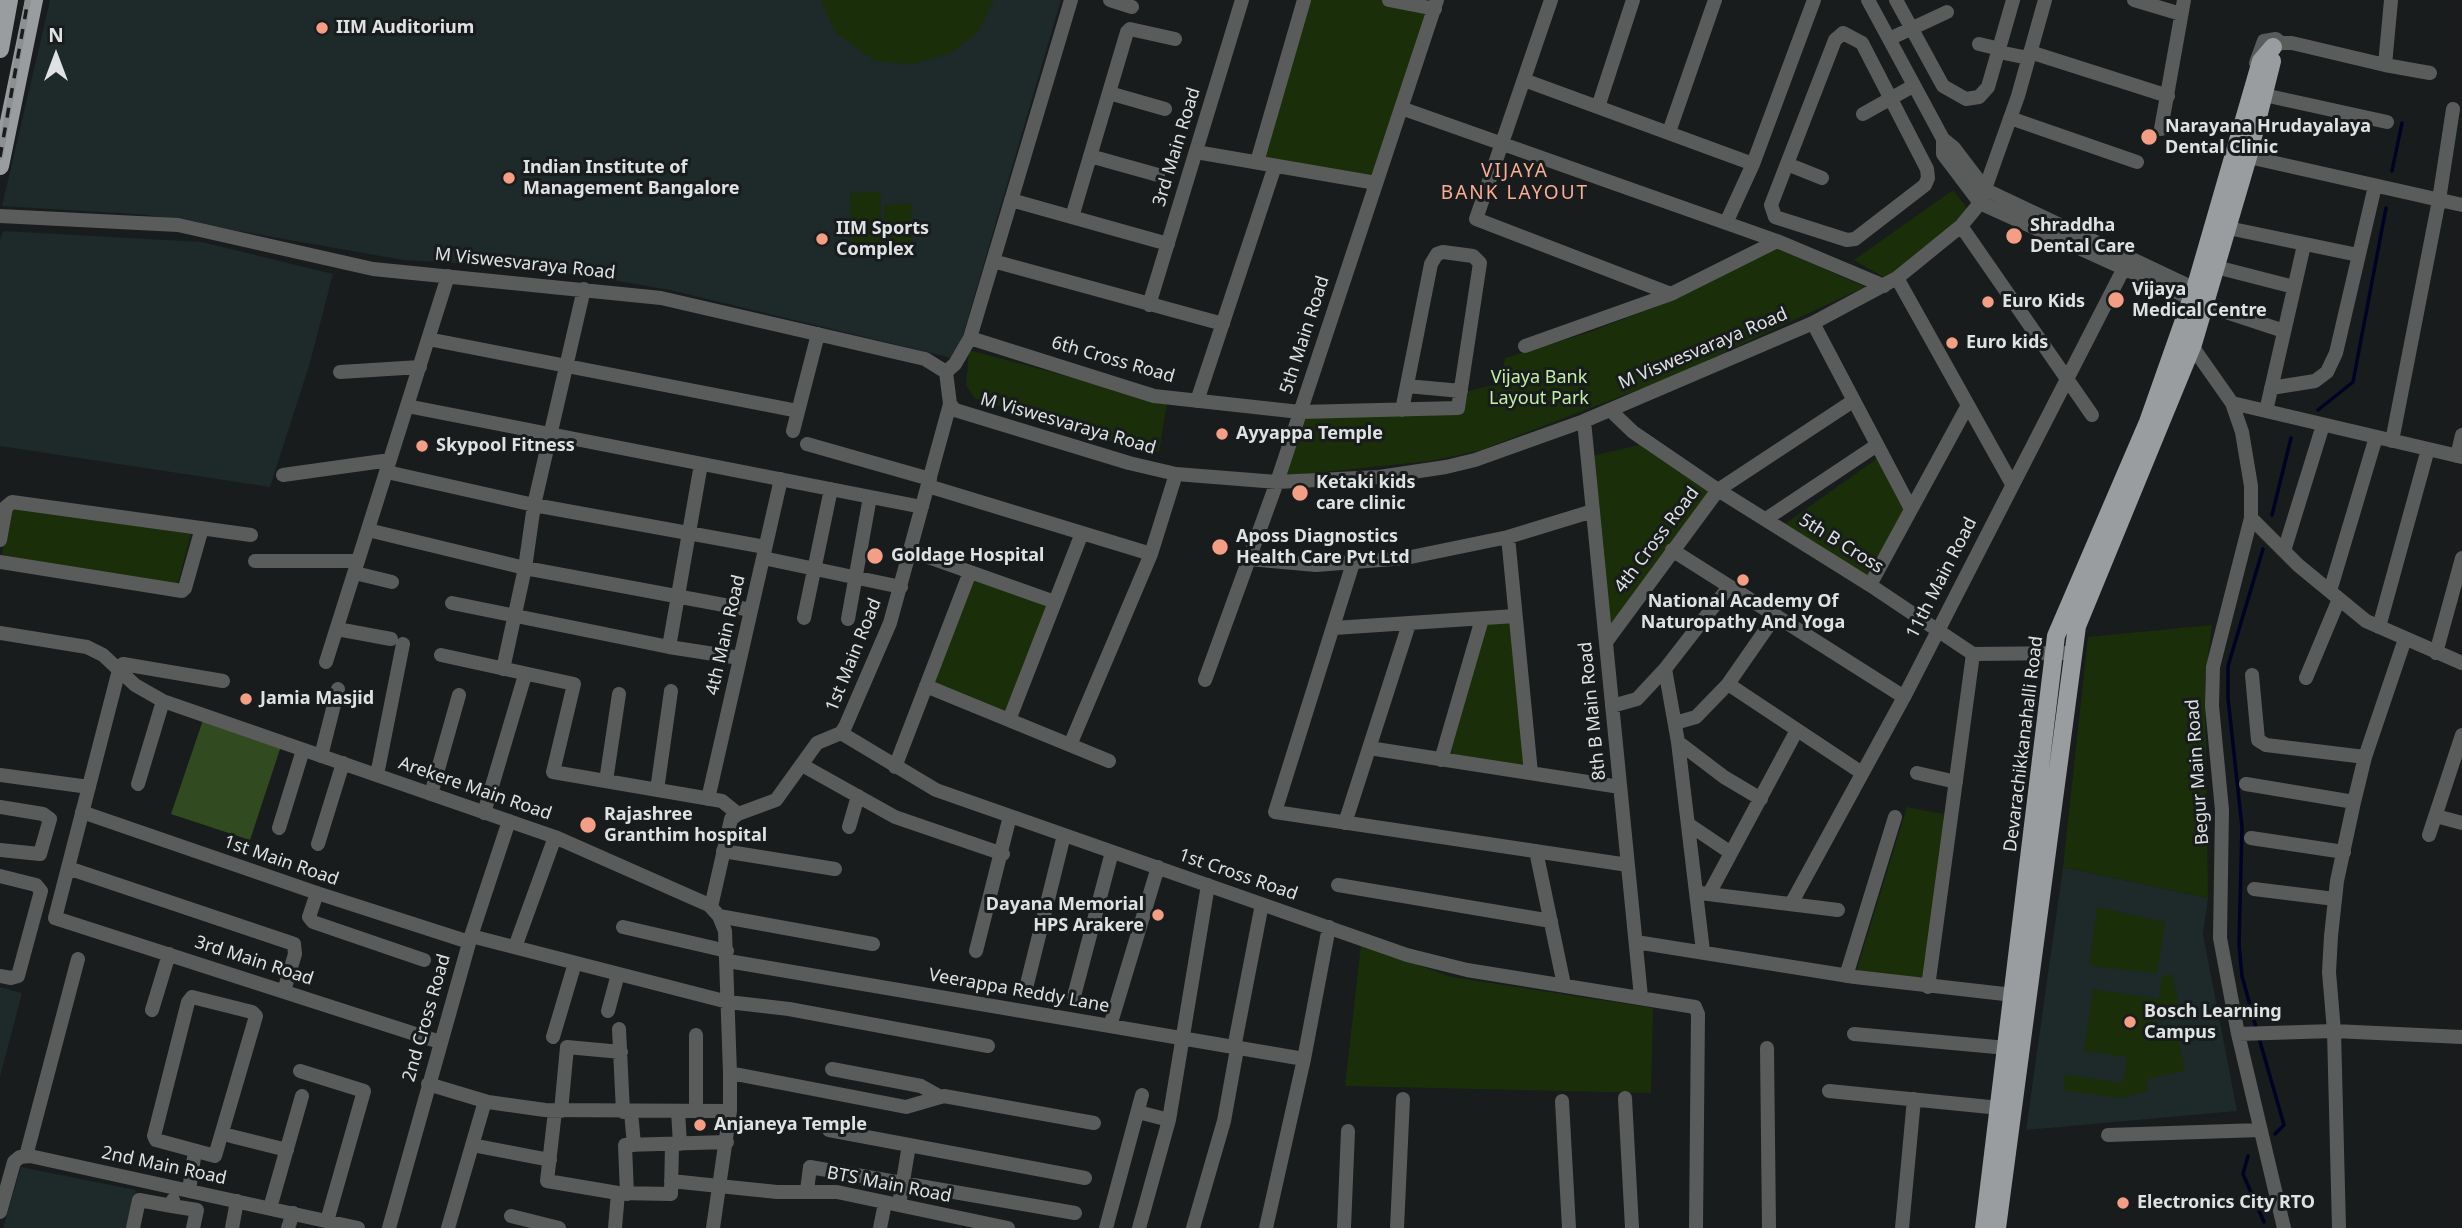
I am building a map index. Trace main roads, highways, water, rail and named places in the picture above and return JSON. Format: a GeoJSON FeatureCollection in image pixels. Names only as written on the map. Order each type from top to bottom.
{"type":"FeatureCollection","features":[{"type":"Feature","properties":{"kind":"main road"},"geometry":{"type":"LineString","coordinates":[[0,49],[9,0]]}},
{"type":"Feature","properties":{"kind":"main road"},"geometry":{"type":"LineString","coordinates":[[0,166],[34,0]]}},
{"type":"Feature","properties":{"kind":"main road"},"geometry":{"type":"LineString","coordinates":[[2204,288],[2228,228],[2240,155],[2264,95],[2268,56],[2240,155],[2204,288]]}},
{"type":"Feature","properties":{"kind":"main road","name":"Devarachikkanahalli Road"},"geometry":{"type":"LineString","coordinates":[[1997,1228],[2021,996],[2063,652],[2077,626],[2204,288]]}},
{"type":"Feature","properties":{"kind":"main road","name":"Devarachikkanahalli Road"},"geometry":{"type":"LineString","coordinates":[[1984,1228],[2007,1048],[2021,996]]}},
{"type":"Feature","properties":{"kind":"waterway"},"geometry":{"type":"LineString","coordinates":[[2392,171],[2402,123]]}},
{"type":"Feature","properties":{"kind":"waterway"},"geometry":{"type":"LineString","coordinates":[[2318,410],[2353,382],[2386,208]]}},
{"type":"Feature","properties":{"kind":"waterway"},"geometry":{"type":"LineString","coordinates":[[2272,515],[2291,438]]}},
{"type":"Feature","properties":{"kind":"waterway"},"geometry":{"type":"LineString","coordinates":[[2257,1031],[2242,976],[2239,944],[2242,827],[2228,698],[2228,666],[2263,549]]}},
{"type":"Feature","properties":{"kind":"waterway"},"geometry":{"type":"LineString","coordinates":[[2259,1038],[2284,1125],[2275,1134]]}},
{"type":"Feature","properties":{"kind":"waterway"},"geometry":{"type":"LineString","coordinates":[[2248,1156],[2243,1174],[2264,1222]]}},
{"type":"Feature","properties":{"kind":"railway"},"geometry":{"type":"LineString","coordinates":[[0,157],[28,0]]}},
{"type":"Feature","properties":{"kind":"place","name":"IIM Auditorium"},"geometry":{"type":"Point","coordinates":[322,28]}},
{"type":"Feature","properties":{"kind":"place","name":"Narayana Hrudayalaya Dental Clinic"},"geometry":{"type":"Point","coordinates":[2149,137]}},
{"type":"Feature","properties":{"kind":"place","name":"Indian Institute of Management Bangalore"},"geometry":{"type":"Point","coordinates":[509,178]}},
{"type":"Feature","properties":{"kind":"place","name":"Shraddha Dental Care"},"geometry":{"type":"Point","coordinates":[2014,236]}},
{"type":"Feature","properties":{"kind":"place","name":"IIM Sports Complex"},"geometry":{"type":"Point","coordinates":[822,239]}},
{"type":"Feature","properties":{"kind":"place","name":"Vijaya Medical Centre"},"geometry":{"type":"Point","coordinates":[2116,300]}},
{"type":"Feature","properties":{"kind":"place","name":"Euro Kids"},"geometry":{"type":"Point","coordinates":[1988,302]}},
{"type":"Feature","properties":{"kind":"place","name":"Euro kids"},"geometry":{"type":"Point","coordinates":[1952,343]}},
{"type":"Feature","properties":{"kind":"place","name":"Ayyappa Temple"},"geometry":{"type":"Point","coordinates":[1222,434]}},
{"type":"Feature","properties":{"kind":"place","name":"Skypool Fitness"},"geometry":{"type":"Point","coordinates":[422,446]}},
{"type":"Feature","properties":{"kind":"place","name":"Ketaki kids care clinic"},"geometry":{"type":"Point","coordinates":[1300,493]}},
{"type":"Feature","properties":{"kind":"place","name":"Aposs Diagnostics Health Care Pvt Ltd"},"geometry":{"type":"Point","coordinates":[1220,547]}},
{"type":"Feature","properties":{"kind":"place","name":"Goldage Hospital"},"geometry":{"type":"Point","coordinates":[875,556]}},
{"type":"Feature","properties":{"kind":"place","name":"National Academy Of Naturopathy And Yoga"},"geometry":{"type":"Point","coordinates":[1743,580]}},
{"type":"Feature","properties":{"kind":"place","name":"Jamia Masjid"},"geometry":{"type":"Point","coordinates":[246,699]}},
{"type":"Feature","properties":{"kind":"place","name":"Rajashree Granthim hospital"},"geometry":{"type":"Point","coordinates":[588,825]}},
{"type":"Feature","properties":{"kind":"place","name":"Dayana Memorial HPS Arakere"},"geometry":{"type":"Point","coordinates":[1158,915]}},
{"type":"Feature","properties":{"kind":"place","name":"Bosch Learning Campus"},"geometry":{"type":"Point","coordinates":[2130,1022]}},
{"type":"Feature","properties":{"kind":"place","name":"Anjaneya Temple"},"geometry":{"type":"Point","coordinates":[700,1125]}},
{"type":"Feature","properties":{"kind":"place","name":"Electronics City RTO"},"geometry":{"type":"Point","coordinates":[2123,1203]}},
{"type":"Feature","properties":{"kind":"district","name":"VIJAYA BANK LAYOUT"},"geometry":{"type":"Point","coordinates":[1515,183]}},
{"type":"Feature","properties":{"kind":"park label","name":"Vijaya Bank Layout Park"},"geometry":{"type":"Point","coordinates":[1539,388]}}]}
